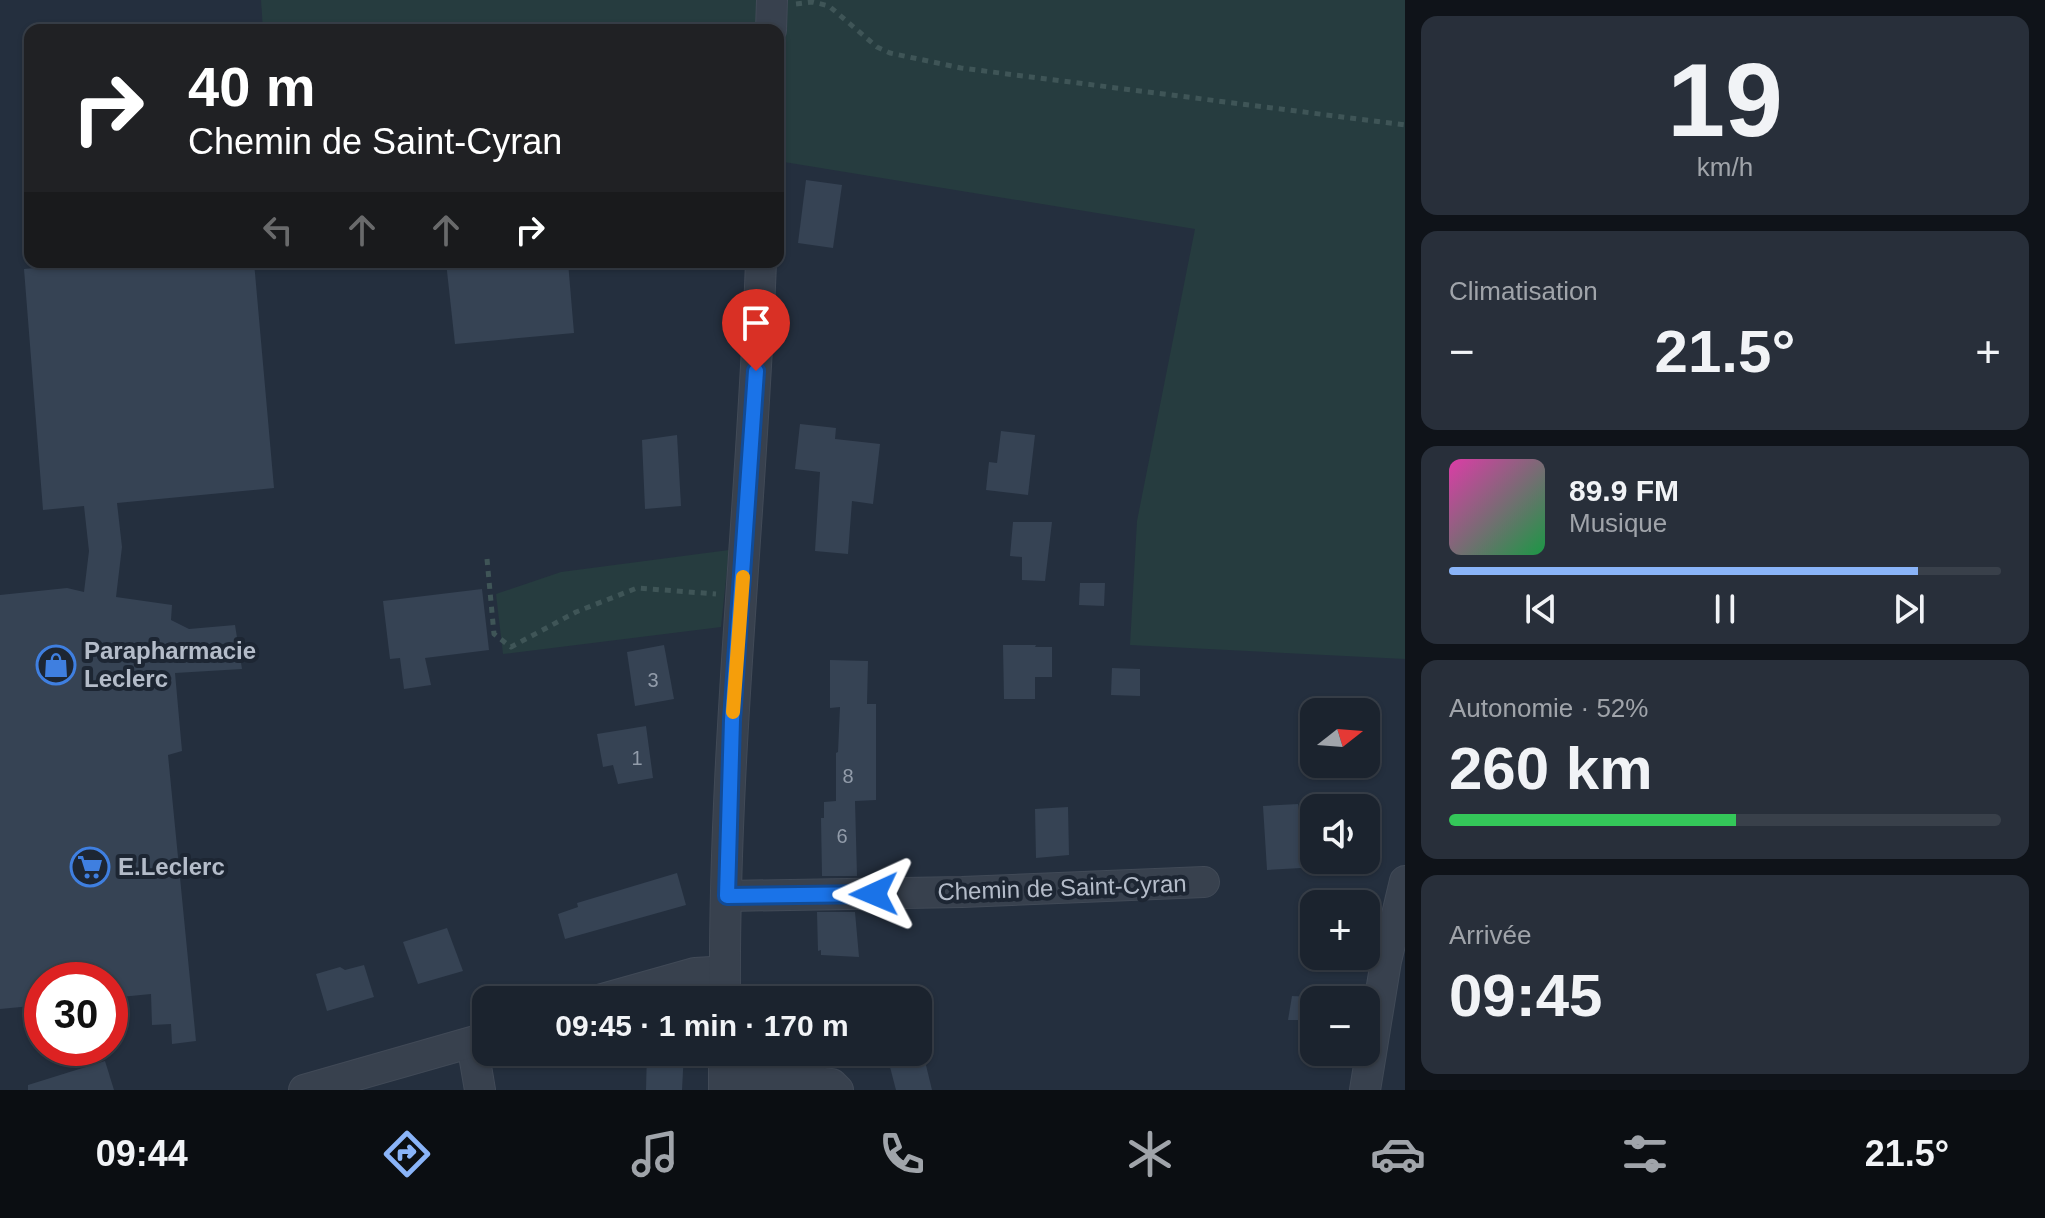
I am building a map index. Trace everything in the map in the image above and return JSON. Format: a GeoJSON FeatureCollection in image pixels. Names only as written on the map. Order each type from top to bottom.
{"type":"FeatureCollection","features":[{"type":"Feature","properties":{"kind":"street"},"geometry":{"type":"LineString","coordinates":[[724,986],[732,720],[761,268]]}},
{"type":"Feature","properties":{"kind":"street"},"geometry":{"type":"LineString","coordinates":[[1365,1090],[1386,961],[1405,881]]}},
{"type":"Feature","properties":{"kind":"street","name":"Chemin de Saint-Cyran"},"geometry":{"type":"LineString","coordinates":[[727,896],[962,892],[1204,882]]}},
{"type":"Feature","properties":{"kind":"street"},"geometry":{"type":"LineString","coordinates":[[649,986],[695,973],[712,972],[722,986]]}},
{"type":"Feature","properties":{"kind":"street"},"geometry":{"type":"LineString","coordinates":[[304,1090],[472,1042]]}},
{"type":"Feature","properties":{"kind":"street"},"geometry":{"type":"LineString","coordinates":[[480,1066],[480,1090]]}},
{"type":"Feature","properties":{"kind":"street"},"geometry":{"type":"LineString","coordinates":[[724,1075],[817,1082],[832,1084],[838,1090]]}},
{"type":"Feature","properties":{"kind":"path"},"geometry":{"type":"LineString","coordinates":[[772,12],[813,2],[829,6],[877,47],[890,53],[961,68],[1405,125]]}},
{"type":"Feature","properties":{"kind":"path"},"geometry":{"type":"LineString","coordinates":[[487,559],[494,634],[511,647],[576,612],[637,588],[741,596]]}},
{"type":"Feature","properties":{"kind":"green space"},"geometry":{"type":"Polygon","coordinates":[[[261,0],[767,0],[763,24],[263,24],[261,0]]]}},
{"type":"Feature","properties":{"kind":"green space"},"geometry":{"type":"Polygon","coordinates":[[[781,0],[1405,0],[1405,659],[1130,645],[1137,521],[1195,229],[784,162],[784,24],[779,24],[781,0]]]}},
{"type":"Feature","properties":{"kind":"green space"},"geometry":{"type":"Polygon","coordinates":[[[729,550],[721,627],[503,654],[496,594],[561,572],[729,550]]]}},
{"type":"Feature","properties":{"kind":"building"},"geometry":{"type":"Polygon","coordinates":[[[806,180],[842,185],[833,248],[798,243],[806,180]]]}},
{"type":"Feature","properties":{"kind":"building"},"geometry":{"type":"Polygon","coordinates":[[[255,268],[274,488],[117,503],[122,547],[116,597],[172,605],[171,620],[189,629],[235,625],[242,669],[175,673],[182,751],[168,755],[196,1041],[172,1044],[171,1024],[152,1025],[151,994],[128,996],[128,962],[24,962],[24,1007],[0,1009],[0,595],[67,588],[84,592],[89,551],[84,506],[43,510],[24,269],[255,268]]]}},
{"type":"Feature","properties":{"kind":"building"},"geometry":{"type":"Polygon","coordinates":[[[447,268],[569,268],[574,333],[455,344],[447,268]]]}},
{"type":"Feature","properties":{"kind":"building"},"geometry":{"type":"Polygon","coordinates":[[[800,424],[836,428],[835,439],[880,444],[873,504],[852,501],[848,554],[815,551],[820,472],[795,469],[800,424]]]}},
{"type":"Feature","properties":{"kind":"building"},"geometry":{"type":"Polygon","coordinates":[[[1001,431],[1035,435],[1028,495],[986,490],[989,462],[997,463],[1001,431]]]}},
{"type":"Feature","properties":{"kind":"building"},"geometry":{"type":"Polygon","coordinates":[[[677,435],[681,506],[645,509],[642,440],[677,435]]]}},
{"type":"Feature","properties":{"kind":"building"},"geometry":{"type":"Polygon","coordinates":[[[1013,522],[1052,522],[1045,581],[1022,580],[1022,557],[1010,556],[1013,522]]]}},
{"type":"Feature","properties":{"kind":"building"},"geometry":{"type":"Polygon","coordinates":[[[1080,583],[1105,583],[1104,606],[1079,605],[1080,583]]]}},
{"type":"Feature","properties":{"kind":"building"},"geometry":{"type":"Polygon","coordinates":[[[482,589],[489,650],[425,658],[431,685],[404,689],[400,658],[390,659],[383,601],[482,589]]]}},
{"type":"Feature","properties":{"kind":"building"},"geometry":{"type":"Polygon","coordinates":[[[664,645],[674,699],[635,706],[627,652],[664,645]]]}},
{"type":"Feature","properties":{"kind":"building"},"geometry":{"type":"Polygon","coordinates":[[[1003,645],[1052,647],[1052,677],[1035,677],[1035,699],[1004,699],[1003,645]]]}},
{"type":"Feature","properties":{"kind":"building"},"geometry":{"type":"Polygon","coordinates":[[[830,660],[868,661],[867,704],[876,704],[876,800],[855,801],[857,876],[822,876],[821,818],[824,818],[824,802],[836,801],[840,707],[830,708],[830,660]]]}},
{"type":"Feature","properties":{"kind":"building"},"geometry":{"type":"Polygon","coordinates":[[[1112,668],[1140,669],[1140,696],[1111,695],[1112,668]]]}},
{"type":"Feature","properties":{"kind":"building"},"geometry":{"type":"Polygon","coordinates":[[[646,726],[653,778],[618,784],[613,765],[603,767],[597,734],[646,726]]]}},
{"type":"Feature","properties":{"kind":"building"},"geometry":{"type":"Polygon","coordinates":[[[1298,804],[1300,868],[1267,870],[1263,806],[1298,804]]]}},
{"type":"Feature","properties":{"kind":"building"},"geometry":{"type":"Polygon","coordinates":[[[1068,807],[1069,855],[1036,858],[1035,809],[1068,807]]]}},
{"type":"Feature","properties":{"kind":"building"},"geometry":{"type":"Polygon","coordinates":[[[677,873],[686,905],[565,939],[558,914],[578,907],[577,903],[677,873]]]}},
{"type":"Feature","properties":{"kind":"building"},"geometry":{"type":"Polygon","coordinates":[[[817,912],[855,912],[859,957],[821,955],[821,950],[818,951],[817,912]]]}},
{"type":"Feature","properties":{"kind":"building"},"geometry":{"type":"Polygon","coordinates":[[[447,928],[463,971],[418,984],[403,942],[447,928]]]}},
{"type":"Feature","properties":{"kind":"building"},"geometry":{"type":"Polygon","coordinates":[[[364,965],[374,997],[327,1011],[316,974],[340,967],[345,970],[364,965]]]}},
{"type":"Feature","properties":{"kind":"building"},"geometry":{"type":"Polygon","coordinates":[[[1292,996],[1300,996],[1300,1020],[1288,1020],[1292,996]]]}},
{"type":"Feature","properties":{"kind":"building"},"geometry":{"type":"Polygon","coordinates":[[[89,1066],[107,1066],[114,1090],[28,1090],[28,1085],[89,1066]]]}},
{"type":"Feature","properties":{"kind":"building"},"geometry":{"type":"Polygon","coordinates":[[[647,1066],[683,1066],[682,1090],[646,1090],[647,1066]]]}},
{"type":"Feature","properties":{"kind":"building"},"geometry":{"type":"Polygon","coordinates":[[[926,1066],[932,1090],[896,1090],[890,1067],[926,1066]]]}},
{"type":"Feature","properties":{"kind":"slow traffic"},"geometry":{"type":"LineString","coordinates":[[733,712],[743,577]]}},
{"type":"Feature","properties":{"kind":"place","name":"Parapharmacie Leclerc"},"geometry":{"type":"Point","coordinates":[56,665]}},
{"type":"Feature","properties":{"kind":"place","name":"E.Leclerc"},"geometry":{"type":"Point","coordinates":[90,867]}},
{"type":"Feature","properties":{"kind":"route"},"geometry":{"type":"LineString","coordinates":[[756,371],[732,720],[727,896],[874,894]]}}]}
